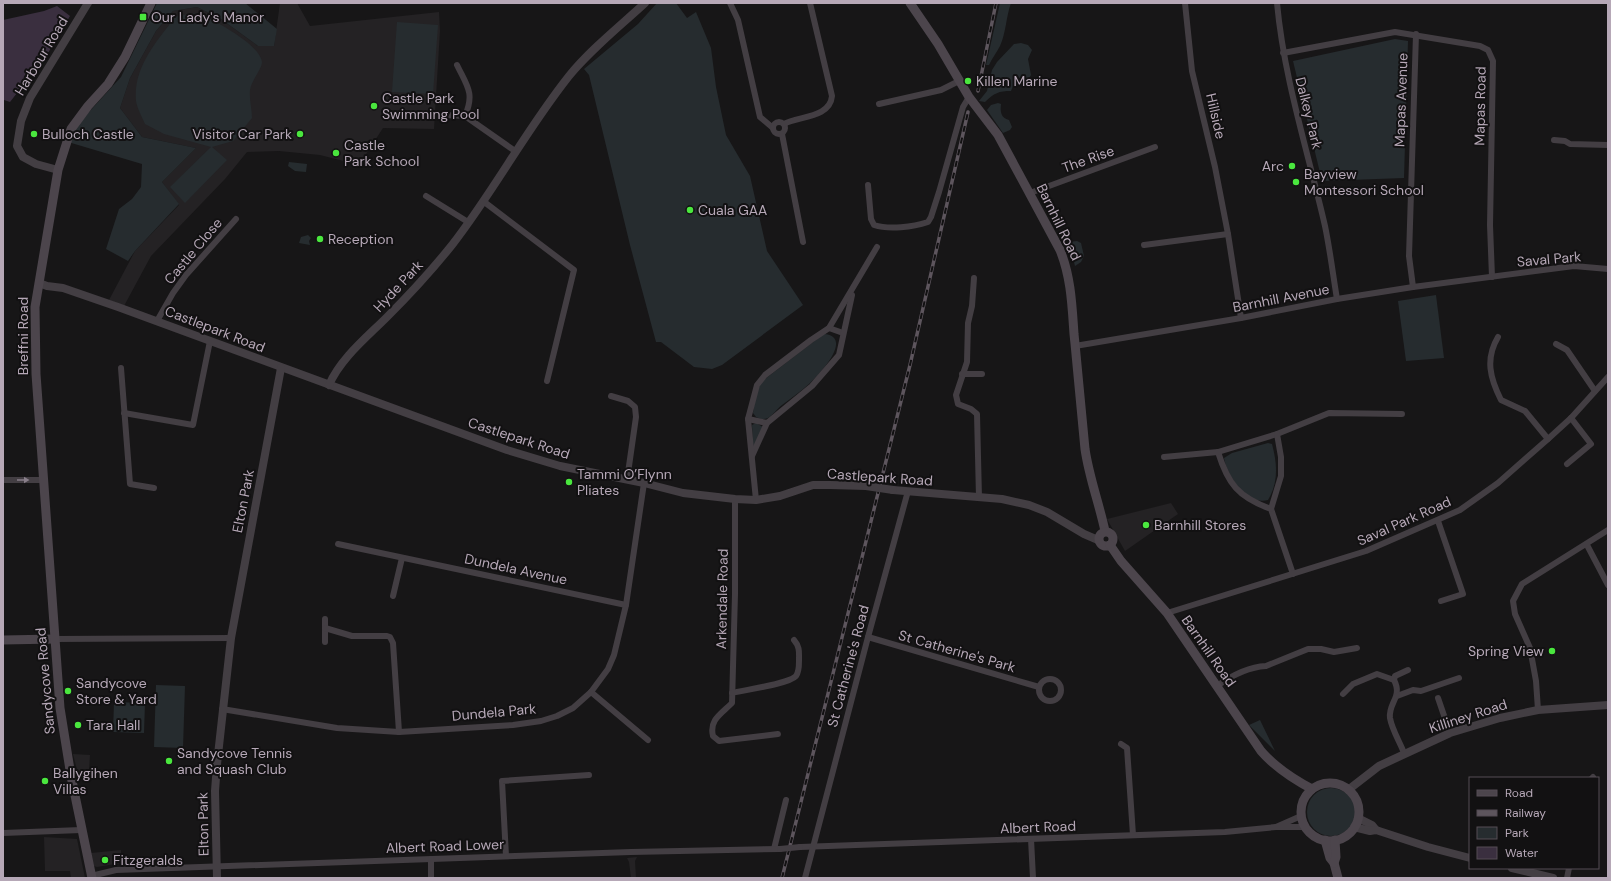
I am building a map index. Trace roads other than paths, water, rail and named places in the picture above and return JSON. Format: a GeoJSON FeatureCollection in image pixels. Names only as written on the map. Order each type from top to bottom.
{"type":"FeatureCollection","features":[{"type":"Feature","properties":{"kind":"main road","name":"Breffni Road"},"geometry":{"type":"LineString","coordinates":[[44,480],[34,325],[35,307],[58,170],[71,129],[88,106],[108,84],[125,57],[151,3]]}},
{"type":"Feature","properties":{"kind":"main road","name":"Barnhill Road"},"geometry":{"type":"LineString","coordinates":[[910,3],[938,44],[969,97],[998,135],[1030,193],[1065,262],[1070,288],[1088,470],[1101,511],[1105,531],[1110,532],[1113,537],[1113,541],[1110,545],[1121,561],[1166,613],[1270,762],[1312,789]]}},
{"type":"Feature","properties":{"kind":"main road","name":"Sandycove Road"},"geometry":{"type":"LineString","coordinates":[[44,480],[62,724],[91,877]]}},
{"type":"Feature","properties":{"kind":"main road"},"geometry":{"type":"LineString","coordinates":[[1105,531],[1100,534],[1098,540],[1104,546],[1110,545]]}},
{"type":"Feature","properties":{"kind":"main road"},"geometry":{"type":"LineString","coordinates":[[3,640],[55,639]]}},
{"type":"Feature","properties":{"kind":"main road","name":"Barnhill Road"},"geometry":{"type":"LineString","coordinates":[[1284,772],[1305,797]]}},
{"type":"Feature","properties":{"kind":"main road"},"geometry":{"type":"LineString","coordinates":[[1332,783],[1340,785],[1348,790],[1356,801],[1358,806],[1356,822],[1345,836],[1335,840],[1325,840],[1313,835],[1305,827],[1301,816],[1301,807],[1305,797],[1312,789],[1325,784],[1332,783]]}},
{"type":"Feature","properties":{"kind":"main road"},"geometry":{"type":"LineString","coordinates":[[1325,840],[1338,878]]}},
{"type":"Feature","properties":{"kind":"main road"},"geometry":{"type":"LineString","coordinates":[[1334,863],[1336,856],[1335,840]]}},
{"type":"Feature","properties":{"kind":"street","name":"Harbour Road"},"geometry":{"type":"LineString","coordinates":[[58,170],[36,164],[23,157],[17,146],[21,121],[30,98],[88,3]]}},
{"type":"Feature","properties":{"kind":"street","name":"Hyde Park"},"geometry":{"type":"LineString","coordinates":[[328,385],[338,367],[429,272],[452,245],[483,201],[515,151],[569,77],[586,58],[645,3]]}},
{"type":"Feature","properties":{"kind":"street"},"geometry":{"type":"LineString","coordinates":[[730,3],[738,20],[760,117],[773,128],[777,134],[782,134]]}},
{"type":"Feature","properties":{"kind":"street"},"geometry":{"type":"LineString","coordinates":[[773,128],[776,123],[780,122],[784,124],[819,113],[825,110],[831,101],[832,96],[810,3]]}},
{"type":"Feature","properties":{"kind":"street","name":"Hillside"},"geometry":{"type":"LineString","coordinates":[[1185,3],[1192,71],[1215,167],[1228,234],[1241,318]]}},
{"type":"Feature","properties":{"kind":"street","name":"Dalkey Park"},"geometry":{"type":"LineString","coordinates":[[1277,3],[1283,54],[1325,228],[1337,299]]}},
{"type":"Feature","properties":{"kind":"street","name":"Mapas Road"},"geometry":{"type":"LineString","coordinates":[[1283,54],[1395,32],[1416,34],[1480,46],[1488,50],[1493,61],[1490,225],[1492,277]]}},
{"type":"Feature","properties":{"kind":"street","name":"Mapas Avenue"},"geometry":{"type":"LineString","coordinates":[[1413,287],[1409,256],[1416,34]]}},
{"type":"Feature","properties":{"kind":"street"},"geometry":{"type":"LineString","coordinates":[[457,65],[469,90],[470,104],[465,116]]}},
{"type":"Feature","properties":{"kind":"street"},"geometry":{"type":"LineString","coordinates":[[879,104],[941,90],[959,81]]}},
{"type":"Feature","properties":{"kind":"street"},"geometry":{"type":"LineString","coordinates":[[868,185],[871,219],[874,225],[883,228],[893,228],[928,222],[940,192],[963,107],[969,97]]}},
{"type":"Feature","properties":{"kind":"street"},"geometry":{"type":"LineString","coordinates":[[444,115],[465,116],[515,151]]}},
{"type":"Feature","properties":{"kind":"street"},"geometry":{"type":"LineString","coordinates":[[784,124],[786,129],[782,134],[803,242]]}},
{"type":"Feature","properties":{"kind":"street"},"geometry":{"type":"LineString","coordinates":[[1554,140],[1565,141],[1570,144],[1608,145]]}},
{"type":"Feature","properties":{"kind":"street","name":"The Rise"},"geometry":{"type":"LineString","coordinates":[[1030,193],[1156,147]]}},
{"type":"Feature","properties":{"kind":"street"},"geometry":{"type":"LineString","coordinates":[[426,196],[468,222]]}},
{"type":"Feature","properties":{"kind":"street"},"geometry":{"type":"LineString","coordinates":[[483,201],[574,270],[547,381]]}},
{"type":"Feature","properties":{"kind":"street","name":"Castle Close"},"geometry":{"type":"LineString","coordinates":[[157,321],[173,293],[186,275],[236,219]]}},
{"type":"Feature","properties":{"kind":"street"},"geometry":{"type":"LineString","coordinates":[[1144,245],[1228,234]]}},
{"type":"Feature","properties":{"kind":"street"},"geometry":{"type":"LineString","coordinates":[[756,500],[748,419],[757,385],[765,375],[829,328],[877,247]]}},
{"type":"Feature","properties":{"kind":"street","name":"Saval Park"},"geometry":{"type":"LineString","coordinates":[[1492,277],[1574,266],[1608,270]]}},
{"type":"Feature","properties":{"kind":"street","name":"Barnhill Avenue"},"geometry":{"type":"LineString","coordinates":[[1076,346],[1241,318],[1337,299],[1413,287],[1492,277]]}},
{"type":"Feature","properties":{"kind":"street"},"geometry":{"type":"LineString","coordinates":[[974,278],[972,306],[968,322],[967,362],[958,384],[956,400],[958,404],[971,409],[977,414],[979,498]]}},
{"type":"Feature","properties":{"kind":"street","name":"Castlepark Road"},"geometry":{"type":"LineString","coordinates":[[39,282],[47,286],[63,288],[157,321],[281,368],[527,457],[560,466],[644,483],[683,493],[735,499],[756,500],[780,496],[814,485],[830,484],[1002,499],[1029,505],[1047,512],[1084,534],[1098,540]]}},
{"type":"Feature","properties":{"kind":"street"},"geometry":{"type":"LineString","coordinates":[[752,457],[767,423],[812,386],[839,355],[853,289]]}},
{"type":"Feature","properties":{"kind":"street"},"geometry":{"type":"LineString","coordinates":[[829,328],[843,333]]}},
{"type":"Feature","properties":{"kind":"street"},"geometry":{"type":"LineString","coordinates":[[1498,337],[1492,346],[1489,359],[1493,381],[1501,400],[1526,411],[1548,439]]}},
{"type":"Feature","properties":{"kind":"street"},"geometry":{"type":"LineString","coordinates":[[124,413],[193,425],[210,341]]}},
{"type":"Feature","properties":{"kind":"street"},"geometry":{"type":"LineString","coordinates":[[1556,344],[1567,350],[1595,391]]}},
{"type":"Feature","properties":{"kind":"street"},"geometry":{"type":"LineString","coordinates":[[121,368],[130,484],[154,488]]}},
{"type":"Feature","properties":{"kind":"street","name":"Elton Park"},"geometry":{"type":"LineString","coordinates":[[217,878],[215,791],[222,709],[231,638],[281,368]]}},
{"type":"Feature","properties":{"kind":"street"},"geometry":{"type":"LineString","coordinates":[[962,374],[982,374]]}},
{"type":"Feature","properties":{"kind":"street","name":"Saval Park Road"},"geometry":{"type":"LineString","coordinates":[[1166,613],[1339,561],[1438,521],[1460,510],[1479,498],[1498,483],[1548,439],[1571,418],[1608,377]]}},
{"type":"Feature","properties":{"kind":"street"},"geometry":{"type":"LineString","coordinates":[[611,396],[628,401],[635,407],[636,417],[627,480]]}},
{"type":"Feature","properties":{"kind":"street"},"geometry":{"type":"LineString","coordinates":[[1164,457],[1218,452],[1277,434],[1329,413],[1402,414]]}},
{"type":"Feature","properties":{"kind":"street"},"geometry":{"type":"LineString","coordinates":[[1567,464],[1591,444],[1571,418]]}},
{"type":"Feature","properties":{"kind":"street"},"geometry":{"type":"LineString","coordinates":[[748,419],[767,423]]}},
{"type":"Feature","properties":{"kind":"street"},"geometry":{"type":"LineString","coordinates":[[1277,434],[1281,457],[1281,476],[1271,509],[1293,574]]}},
{"type":"Feature","properties":{"kind":"street"},"geometry":{"type":"LineString","coordinates":[[1218,452],[1226,476],[1233,486],[1245,497],[1271,509]]}},
{"type":"Feature","properties":{"kind":"street"},"geometry":{"type":"LineString","coordinates":[[3,480],[44,480]]}},
{"type":"Feature","properties":{"kind":"street","name":"Dundela Park"},"geometry":{"type":"LineString","coordinates":[[222,709],[337,728],[399,732],[501,726],[541,721],[557,716],[573,708],[591,692],[608,669],[619,640],[626,605],[644,483]]}},
{"type":"Feature","properties":{"kind":"street","name":"St Catherine's Road"},"geometry":{"type":"LineString","coordinates":[[805,878],[812,847],[908,491]]}},
{"type":"Feature","properties":{"kind":"street","name":"Arkendale Road"},"geometry":{"type":"LineString","coordinates":[[732,696],[735,594],[735,499]]}},
{"type":"Feature","properties":{"kind":"street"},"geometry":{"type":"LineString","coordinates":[[1438,521],[1463,594],[1441,601]]}},
{"type":"Feature","properties":{"kind":"street"},"geometry":{"type":"LineString","coordinates":[[1538,710],[1536,681],[1530,648],[1515,614],[1514,601],[1522,584],[1587,545],[1608,530]]}},
{"type":"Feature","properties":{"kind":"street","name":"Dundela Avenue"},"geometry":{"type":"LineString","coordinates":[[338,544],[626,605]]}},
{"type":"Feature","properties":{"kind":"street"},"geometry":{"type":"LineString","coordinates":[[1587,545],[1608,586]]}},
{"type":"Feature","properties":{"kind":"street"},"geometry":{"type":"LineString","coordinates":[[394,596],[402,558]]}},
{"type":"Feature","properties":{"kind":"street"},"geometry":{"type":"LineString","coordinates":[[325,619],[325,642]]}},
{"type":"Feature","properties":{"kind":"street"},"geometry":{"type":"LineString","coordinates":[[325,628],[352,636],[387,636],[392,640],[399,732]]}},
{"type":"Feature","properties":{"kind":"street","name":"St Catherine's Park"},"geometry":{"type":"LineString","coordinates":[[868,637],[1039,687]]}},
{"type":"Feature","properties":{"kind":"street"},"geometry":{"type":"LineString","coordinates":[[55,639],[231,638]]}},
{"type":"Feature","properties":{"kind":"street"},"geometry":{"type":"LineString","coordinates":[[778,734],[719,741],[713,736],[711,729],[712,723],[732,703],[732,696],[780,683],[792,679],[796,675],[799,670],[799,648],[794,640]]}},
{"type":"Feature","properties":{"kind":"street"},"geometry":{"type":"LineString","coordinates":[[1217,686],[1232,675],[1266,666],[1304,650],[1321,649],[1339,652],[1357,648]]}},
{"type":"Feature","properties":{"kind":"street"},"geometry":{"type":"LineString","coordinates":[[1394,680],[1394,676],[1408,670]]}},
{"type":"Feature","properties":{"kind":"street"},"geometry":{"type":"LineString","coordinates":[[1343,694],[1353,684],[1377,674],[1394,680],[1397,686],[1397,696],[1390,717],[1392,726],[1404,753]]}},
{"type":"Feature","properties":{"kind":"street"},"geometry":{"type":"LineString","coordinates":[[1397,696],[1413,690],[1421,691],[1459,678]]}},
{"type":"Feature","properties":{"kind":"street"},"geometry":{"type":"LineString","coordinates":[[591,692],[648,740]]}},
{"type":"Feature","properties":{"kind":"street"},"geometry":{"type":"LineString","coordinates":[[1438,698],[1450,733]]}},
{"type":"Feature","properties":{"kind":"street","name":"Killiney Road"},"geometry":{"type":"LineString","coordinates":[[1348,790],[1379,766],[1404,753],[1450,733],[1500,718],[1538,710],[1608,705]]}},
{"type":"Feature","properties":{"kind":"street"},"geometry":{"type":"LineString","coordinates":[[1121,744],[1127,748],[1133,835]]}},
{"type":"Feature","properties":{"kind":"street"},"geometry":{"type":"LineString","coordinates":[[506,856],[502,780],[589,775]]}},
{"type":"Feature","properties":{"kind":"street"},"geometry":{"type":"LineString","coordinates":[[777,849],[786,800]]}},
{"type":"Feature","properties":{"kind":"street","name":"Albert Road"},"geometry":{"type":"LineString","coordinates":[[1276,827],[1301,816]]}},
{"type":"Feature","properties":{"kind":"street"},"geometry":{"type":"LineString","coordinates":[[1356,822],[1372,825],[1376,830],[1428,847],[1469,858]]}},
{"type":"Feature","properties":{"kind":"street","name":"Albert Road"},"geometry":{"type":"LineString","coordinates":[[800,848],[1225,832],[1276,827],[1305,827]]}},
{"type":"Feature","properties":{"kind":"street"},"geometry":{"type":"LineString","coordinates":[[3,833],[81,830]]}},
{"type":"Feature","properties":{"kind":"street"},"geometry":{"type":"LineString","coordinates":[[1031,840],[1033,878]]}},
{"type":"Feature","properties":{"kind":"street","name":"Albert Road Lower"},"geometry":{"type":"LineString","coordinates":[[91,877],[116,870],[506,856],[800,848]]}},
{"type":"Feature","properties":{"kind":"street"},"geometry":{"type":"LineString","coordinates":[[431,859],[431,878]]}},
{"type":"Feature","properties":{"kind":"street"},"geometry":{"type":"LineString","coordinates":[[1516,869],[1552,878]]}},
{"type":"Feature","properties":{"kind":"water"},"geometry":{"type":"Polygon","coordinates":[[[57,6],[70,16],[48,53],[10,102],[4,100],[3,102],[3,20],[44,11],[57,6]]]}},
{"type":"Feature","properties":{"kind":"railway"},"geometry":{"type":"LineString","coordinates":[[978,91],[996,3]]}},
{"type":"Feature","properties":{"kind":"railway"},"geometry":{"type":"LineString","coordinates":[[782,878],[910,365],[968,112]]}},
{"type":"Feature","properties":{"kind":"place","name":"Our Lady's Manor"},"geometry":{"type":"Point","coordinates":[143,17]}},
{"type":"Feature","properties":{"kind":"place","name":"Killen Marine"},"geometry":{"type":"Point","coordinates":[968,81]}},
{"type":"Feature","properties":{"kind":"place","name":"Castle Park Swimming Pool"},"geometry":{"type":"Point","coordinates":[374,106]}},
{"type":"Feature","properties":{"kind":"place","name":"Bulloch Castle"},"geometry":{"type":"Point","coordinates":[34,134]}},
{"type":"Feature","properties":{"kind":"place","name":"Visitor Car Park"},"geometry":{"type":"Point","coordinates":[300,134]}},
{"type":"Feature","properties":{"kind":"place","name":"Castle Park School"},"geometry":{"type":"Point","coordinates":[336,153]}},
{"type":"Feature","properties":{"kind":"place","name":"Arc"},"geometry":{"type":"Point","coordinates":[1292,166]}},
{"type":"Feature","properties":{"kind":"place","name":"Bayview Montessori School"},"geometry":{"type":"Point","coordinates":[1296,182]}},
{"type":"Feature","properties":{"kind":"place","name":"Cuala GAA"},"geometry":{"type":"Point","coordinates":[690,210]}},
{"type":"Feature","properties":{"kind":"place","name":"Reception"},"geometry":{"type":"Point","coordinates":[320,239]}},
{"type":"Feature","properties":{"kind":"place","name":"Tammi O’Flynn Pliates"},"geometry":{"type":"Point","coordinates":[569,482]}},
{"type":"Feature","properties":{"kind":"place","name":"Barnhill Stores"},"geometry":{"type":"Point","coordinates":[1146,525]}},
{"type":"Feature","properties":{"kind":"place","name":"Spring View"},"geometry":{"type":"Point","coordinates":[1552,651]}},
{"type":"Feature","properties":{"kind":"place","name":"Sandycove Store & Yard"},"geometry":{"type":"Point","coordinates":[68,691]}},
{"type":"Feature","properties":{"kind":"place","name":"Tara Hall"},"geometry":{"type":"Point","coordinates":[78,725]}},
{"type":"Feature","properties":{"kind":"place","name":"Sandycove Tennis and Squash Club"},"geometry":{"type":"Point","coordinates":[169,761]}},
{"type":"Feature","properties":{"kind":"place","name":"Ballygihen Villas"},"geometry":{"type":"Point","coordinates":[45,781]}},
{"type":"Feature","properties":{"kind":"place","name":"Fitzgeralds"},"geometry":{"type":"Point","coordinates":[105,860]}}]}
